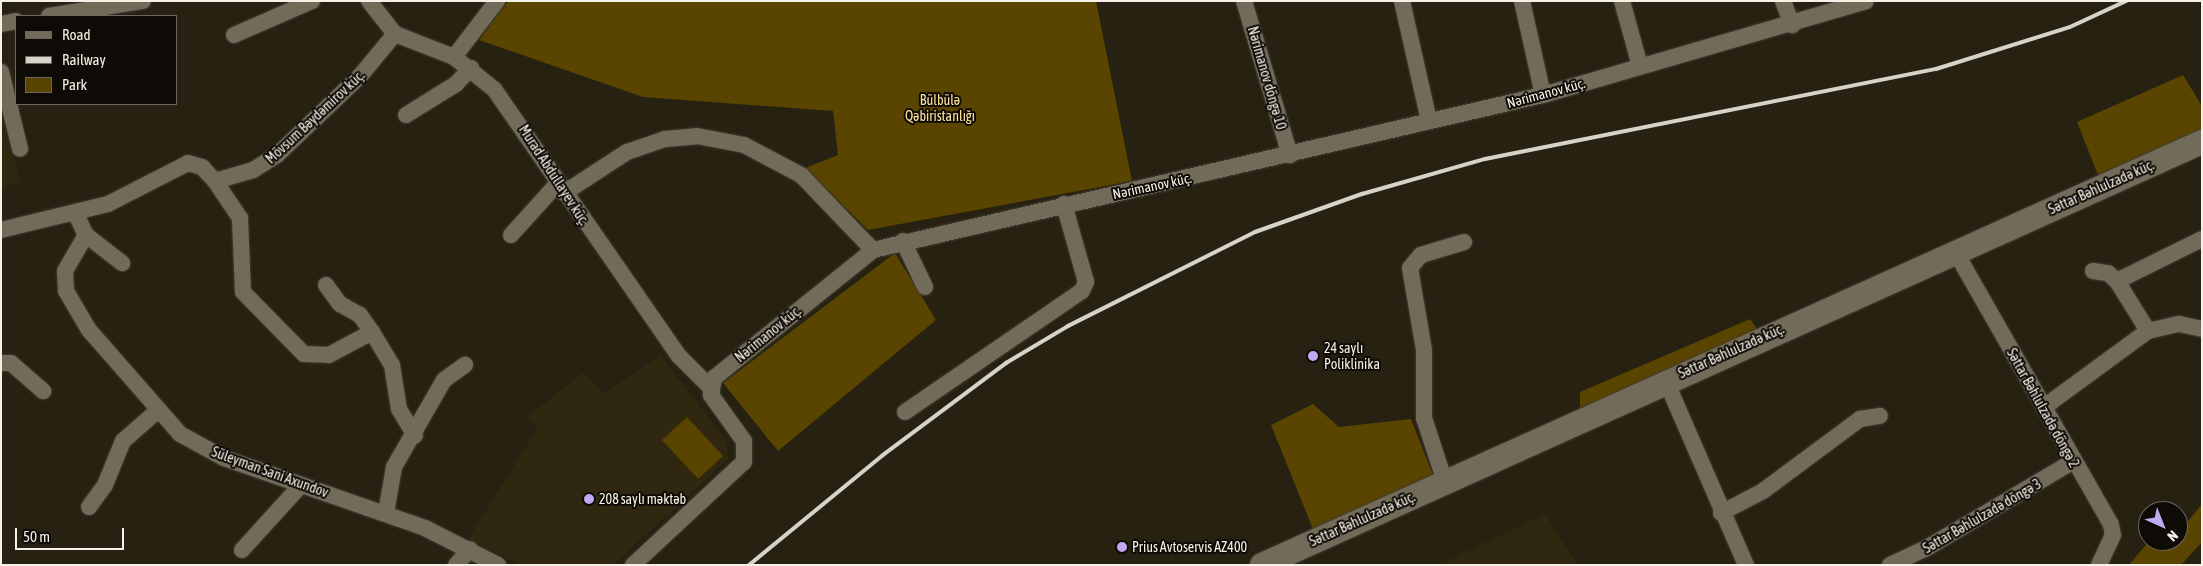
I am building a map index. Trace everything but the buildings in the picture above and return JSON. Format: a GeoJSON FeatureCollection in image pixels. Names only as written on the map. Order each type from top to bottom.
{"type":"FeatureCollection","features":[{"type":"Feature","properties":{"kind":"main road","name":"Səttar Bəhlulzadə küç."},"geometry":{"type":"LineString","coordinates":[[1262,565],[1666,381],[2202,142]]}},
{"type":"Feature","properties":{"kind":"street"},"geometry":{"type":"LineString","coordinates":[[55,15],[143,1]]}},
{"type":"Feature","properties":{"kind":"street"},"geometry":{"type":"LineString","coordinates":[[234,35],[312,1]]}},
{"type":"Feature","properties":{"kind":"street","name":"Murad Abdullayev küç."},"geometry":{"type":"LineString","coordinates":[[369,1],[396,34],[454,57],[471,68],[524,128],[561,188],[679,356],[709,386]]}},
{"type":"Feature","properties":{"kind":"street"},"geometry":{"type":"LineString","coordinates":[[454,57],[497,1]]}},
{"type":"Feature","properties":{"kind":"street","name":"Nərimanov döngə 10"},"geometry":{"type":"LineString","coordinates":[[1244,1],[1290,156]]}},
{"type":"Feature","properties":{"kind":"street"},"geometry":{"type":"LineString","coordinates":[[1402,1],[1429,122]]}},
{"type":"Feature","properties":{"kind":"street"},"geometry":{"type":"LineString","coordinates":[[1522,1],[1543,95]]}},
{"type":"Feature","properties":{"kind":"street"},"geometry":{"type":"LineString","coordinates":[[1622,1],[1640,66]]}},
{"type":"Feature","properties":{"kind":"street"},"geometry":{"type":"LineString","coordinates":[[1784,1],[1792,25]]}},
{"type":"Feature","properties":{"kind":"street","name":"Nərimanov küç."},"geometry":{"type":"LineString","coordinates":[[709,386],[872,250],[1064,204],[1290,156],[1543,95],[1640,66],[1792,25],[1866,1]]}},
{"type":"Feature","properties":{"kind":"street"},"geometry":{"type":"LineString","coordinates":[[1,24],[15,22]]}},
{"type":"Feature","properties":{"kind":"street","name":"Mövsum Bəydəmirov küç."},"geometry":{"type":"LineString","coordinates":[[214,181],[253,170],[276,155],[370,66],[396,34]]}},
{"type":"Feature","properties":{"kind":"street"},"geometry":{"type":"LineString","coordinates":[[406,115],[456,84],[471,68]]}},
{"type":"Feature","properties":{"kind":"street"},"geometry":{"type":"LineString","coordinates":[[1,72],[20,149]]}},
{"type":"Feature","properties":{"kind":"street"},"geometry":{"type":"LineString","coordinates":[[511,236],[561,188],[627,152],[666,139],[697,136],[744,145],[802,175],[872,250]]}},
{"type":"Feature","properties":{"kind":"street"},"geometry":{"type":"LineString","coordinates":[[1,230],[76,214],[108,204],[188,163],[202,168],[214,181],[240,218],[243,292],[291,344],[304,354],[329,355],[372,332]]}},
{"type":"Feature","properties":{"kind":"street"},"geometry":{"type":"LineString","coordinates":[[905,412],[1082,291],[1086,282],[1064,204]]}},
{"type":"Feature","properties":{"kind":"street"},"geometry":{"type":"LineString","coordinates":[[76,214],[86,235],[122,263]]}},
{"type":"Feature","properties":{"kind":"street","name":"Süleyman Sani Axundov"},"geometry":{"type":"LineString","coordinates":[[86,235],[65,271],[66,291],[89,330],[157,411],[180,434],[204,448],[301,485],[386,513],[470,549],[498,565]]}},
{"type":"Feature","properties":{"kind":"street"},"geometry":{"type":"LineString","coordinates":[[2117,281],[2202,239]]}},
{"type":"Feature","properties":{"kind":"street"},"geometry":{"type":"LineString","coordinates":[[904,241],[925,287]]}},
{"type":"Feature","properties":{"kind":"street"},"geometry":{"type":"LineString","coordinates":[[1445,482],[1423,410],[1424,350],[1410,268],[1421,255],[1464,242]]}},
{"type":"Feature","properties":{"kind":"street","name":"Səttar Bəhlulzadə döngə 2"},"geometry":{"type":"LineString","coordinates":[[1955,251],[2044,408],[2072,462],[2111,526],[2113,535],[2099,565]]}},
{"type":"Feature","properties":{"kind":"street"},"geometry":{"type":"LineString","coordinates":[[2093,271],[2108,273],[2117,281],[2148,331]]}},
{"type":"Feature","properties":{"kind":"street"},"geometry":{"type":"LineString","coordinates":[[326,285],[340,304],[360,314],[392,365],[399,409],[415,436]]}},
{"type":"Feature","properties":{"kind":"street"},"geometry":{"type":"LineString","coordinates":[[2044,408],[2148,331],[2179,324],[2202,329]]}},
{"type":"Feature","properties":{"kind":"street"},"geometry":{"type":"LineString","coordinates":[[1,363],[11,363],[43,391]]}},
{"type":"Feature","properties":{"kind":"street"},"geometry":{"type":"LineString","coordinates":[[386,513],[390,476],[415,436],[444,380],[465,365]]}},
{"type":"Feature","properties":{"kind":"street"},"geometry":{"type":"LineString","coordinates":[[1666,381],[1721,513],[1746,565]]}},
{"type":"Feature","properties":{"kind":"street"},"geometry":{"type":"LineString","coordinates":[[632,565],[744,462],[744,441],[714,403],[709,386]]}},
{"type":"Feature","properties":{"kind":"street"},"geometry":{"type":"LineString","coordinates":[[89,506],[105,485],[123,441],[157,411]]}},
{"type":"Feature","properties":{"kind":"street"},"geometry":{"type":"LineString","coordinates":[[1721,513],[1756,496],[1860,419],[1880,416]]}},
{"type":"Feature","properties":{"kind":"street","name":"Səttar Bəhlulzadə döngə 3"},"geometry":{"type":"LineString","coordinates":[[1890,565],[1925,550],[2072,462]]}},
{"type":"Feature","properties":{"kind":"street"},"geometry":{"type":"LineString","coordinates":[[242,550],[301,485]]}},
{"type":"Feature","properties":{"kind":"street"},"geometry":{"type":"LineString","coordinates":[[456,565],[470,549]]}},
{"type":"Feature","properties":{"kind":"shaded area"},"geometry":{"type":"Polygon","coordinates":[[[1,105],[20,182],[1,189],[1,105]]]}},
{"type":"Feature","properties":{"kind":"shaded area","name":"208 saylı məktəb"},"geometry":{"type":"Polygon","coordinates":[[[660,355],[727,441],[728,459],[613,565],[521,565],[468,539],[538,427],[527,417],[583,373],[604,393],[660,355]]]}},
{"type":"Feature","properties":{"kind":"shaded area"},"geometry":{"type":"Polygon","coordinates":[[[1545,514],[1578,565],[1438,565],[1545,514]]]}},
{"type":"Feature","properties":{"kind":"green space","name":"Bülbülə Qəbiristanlığı"},"geometry":{"type":"Polygon","coordinates":[[[508,1],[1096,1],[1132,181],[868,230],[805,168],[838,155],[833,111],[643,97],[479,40],[508,1]]]}},
{"type":"Feature","properties":{"kind":"green space"},"geometry":{"type":"Polygon","coordinates":[[[2183,75],[2202,106],[2202,130],[2098,175],[2077,122],[2183,75]]]}},
{"type":"Feature","properties":{"kind":"green space"},"geometry":{"type":"Polygon","coordinates":[[[895,253],[936,320],[778,451],[723,383],[895,253]]]}},
{"type":"Feature","properties":{"kind":"green space"},"geometry":{"type":"Polygon","coordinates":[[[1750,319],[1759,332],[1580,408],[1580,392],[1750,319]]]}},
{"type":"Feature","properties":{"kind":"green space"},"geometry":{"type":"Polygon","coordinates":[[[1313,404],[1339,427],[1411,419],[1433,475],[1313,529],[1271,425],[1313,404]]]}},
{"type":"Feature","properties":{"kind":"green space"},"geometry":{"type":"Polygon","coordinates":[[[687,417],[723,456],[698,479],[662,440],[687,417]]]}},
{"type":"Feature","properties":{"kind":"green space"},"geometry":{"type":"Polygon","coordinates":[[[2202,504],[2202,542],[2181,565],[2129,565],[2141,551],[2188,551],[2188,521],[2202,504]]]}},
{"type":"Feature","properties":{"kind":"railway"},"geometry":{"type":"LineString","coordinates":[[749,565],[883,455],[1006,363],[1068,326],[1255,232],[1362,194],[1485,159],[1936,69],[2070,27],[2126,1]]}},
{"type":"Feature","properties":{"kind":"place","name":"24 saylı Poliklinika"},"geometry":{"type":"Point","coordinates":[1313,356]}},
{"type":"Feature","properties":{"kind":"place","name":"208 saylı məktəb"},"geometry":{"type":"Point","coordinates":[589,499]}},
{"type":"Feature","properties":{"kind":"place","name":"Prius Avtoservis AZ400"},"geometry":{"type":"Point","coordinates":[1122,547]}}]}
